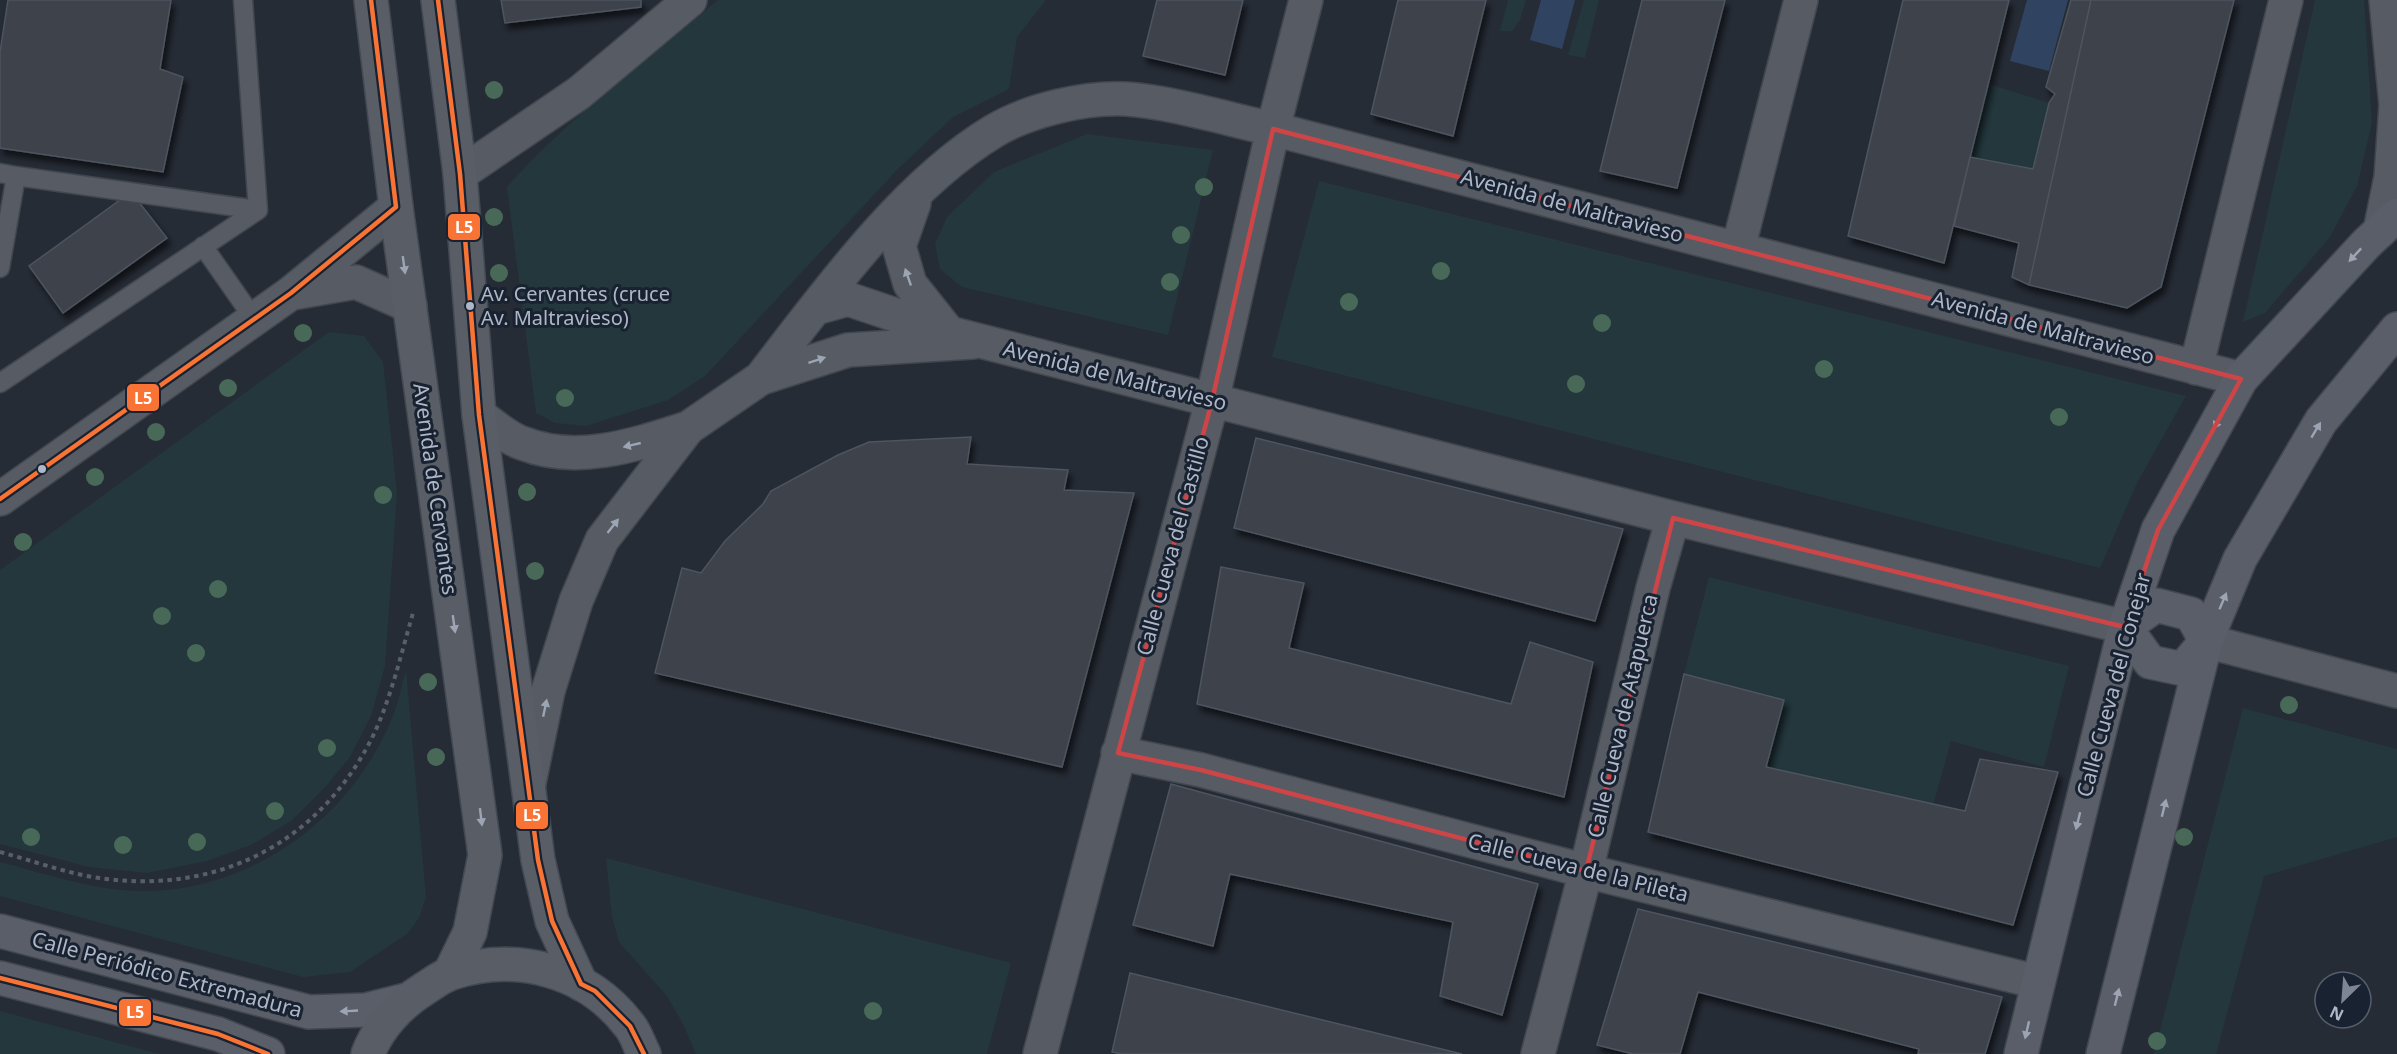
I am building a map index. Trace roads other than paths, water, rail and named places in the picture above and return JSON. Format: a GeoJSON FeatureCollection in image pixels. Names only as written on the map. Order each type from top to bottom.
{"type":"FeatureCollection","features":[{"type":"Feature","properties":{"kind":"main road","name":"Avenida de Cervantes"},"geometry":{"type":"LineString","coordinates":[[371,0],[396,207],[485,855],[470,932],[450,973]]}},
{"type":"Feature","properties":{"kind":"main road"},"geometry":{"type":"LineString","coordinates":[[438,0],[460,174],[479,415],[538,860],[552,921],[581,984]]}},
{"type":"Feature","properties":{"kind":"main road","name":"Calle Cueva del Conejar"},"geometry":{"type":"LineString","coordinates":[[2021,1054],[2125,627],[2158,530],[2241,379],[2388,223]]}},
{"type":"Feature","properties":{"kind":"main road"},"geometry":{"type":"LineString","coordinates":[[2103,1054],[2206,641],[2240,559],[2321,421],[2397,329]]}},
{"type":"Feature","properties":{"kind":"main road"},"geometry":{"type":"LineString","coordinates":[[2156,605],[2191,614],[2206,641],[2183,669],[2150,662],[2125,627],[2156,605]]}},
{"type":"Feature","properties":{"kind":"main road","name":"Calle Periódico Extremadura"},"geometry":{"type":"LineString","coordinates":[[0,931],[309,1012],[366,1010],[406,1000]]}},
{"type":"Feature","properties":{"kind":"main road"},"geometry":{"type":"LineString","coordinates":[[368,1054],[374,1039],[406,1000],[450,973],[500,963],[550,969],[595,991],[630,1026],[644,1054]]}},
{"type":"Feature","properties":{"kind":"main road","name":"Calle Periódico Extremadura"},"geometry":{"type":"LineString","coordinates":[[0,978],[218,1034],[268,1054]]}},
{"type":"Feature","properties":{"kind":"street"},"geometry":{"type":"LineString","coordinates":[[460,174],[579,93],[690,0]]}},
{"type":"Feature","properties":{"kind":"street","name":"Calle Cueva del Castillo"},"geometry":{"type":"LineString","coordinates":[[1040,1054],[1212,401],[1273,129],[1306,0]]}},
{"type":"Feature","properties":{"kind":"street"},"geometry":{"type":"LineString","coordinates":[[1738,249],[1801,0]]}},
{"type":"Feature","properties":{"kind":"street"},"geometry":{"type":"LineString","coordinates":[[2196,368],[2286,0]]}},
{"type":"Feature","properties":{"kind":"street"},"geometry":{"type":"LineString","coordinates":[[2386,0],[2396,105],[2388,223]]}},
{"type":"Feature","properties":{"kind":"street","name":"Avenida de Maltravieso"},"geometry":{"type":"LineString","coordinates":[[761,378],[816,308],[919,188],[995,130],[1058,105],[1125,99],[1273,129],[2241,379]]}},
{"type":"Feature","properties":{"kind":"street"},"geometry":{"type":"LineString","coordinates":[[919,188],[899,246],[910,284],[963,337]]}},
{"type":"Feature","properties":{"kind":"street"},"geometry":{"type":"LineString","coordinates":[[0,499],[291,293],[396,207]]}},
{"type":"Feature","properties":{"kind":"street"},"geometry":{"type":"LineString","coordinates":[[291,293],[356,282],[410,306]]}},
{"type":"Feature","properties":{"kind":"street","name":"Avenida de Maltravieso"},"geometry":{"type":"LineString","coordinates":[[816,308],[848,299],[963,337],[1212,401],[1673,518],[2125,627]]}},
{"type":"Feature","properties":{"kind":"street","name":"Avenida de Maltravieso"},"geometry":{"type":"LineString","coordinates":[[479,415],[521,443],[576,455],[635,445],[688,428],[761,378],[848,350],[963,337]]}},
{"type":"Feature","properties":{"kind":"street","name":"Avenida de Maltravieso"},"geometry":{"type":"LineString","coordinates":[[528,785],[548,691],[576,601],[602,540],[688,428]]}},
{"type":"Feature","properties":{"kind":"street","name":"Calle Cueva de Atapuerca"},"geometry":{"type":"LineString","coordinates":[[1538,1054],[1586,872],[1653,588],[1673,518]]}},
{"type":"Feature","properties":{"kind":"street"},"geometry":{"type":"LineString","coordinates":[[2206,641],[2397,691]]}},
{"type":"Feature","properties":{"kind":"street","name":"Calle Cueva de la Pileta"},"geometry":{"type":"LineString","coordinates":[[1118,753],[1201,770],[1586,872],[2038,982]]}},
{"type":"Feature","properties":{"kind":"lane"},"geometry":{"type":"LineString","coordinates":[[243,0],[258,210]]}},
{"type":"Feature","properties":{"kind":"lane"},"geometry":{"type":"LineString","coordinates":[[0,268],[8,174],[258,210]]}},
{"type":"Feature","properties":{"kind":"lane"},"geometry":{"type":"LineString","coordinates":[[0,383],[258,210]]}},
{"type":"Feature","properties":{"kind":"lane"},"geometry":{"type":"LineString","coordinates":[[203,246],[254,320]]}},
{"type":"Feature","properties":{"kind":"water"},"geometry":{"type":"Polygon","coordinates":[[[1541,0],[1575,0],[1562,49],[1530,40],[1541,0]]]}},
{"type":"Feature","properties":{"kind":"water"},"geometry":{"type":"Polygon","coordinates":[[[2027,0],[2068,0],[2049,71],[2010,61],[2027,0]]]}},
{"type":"Feature","properties":{"kind":"place","name":"Av. Cervantes (cruce Av. Maltravieso)"},"geometry":{"type":"Point","coordinates":[470,306]}}]}
